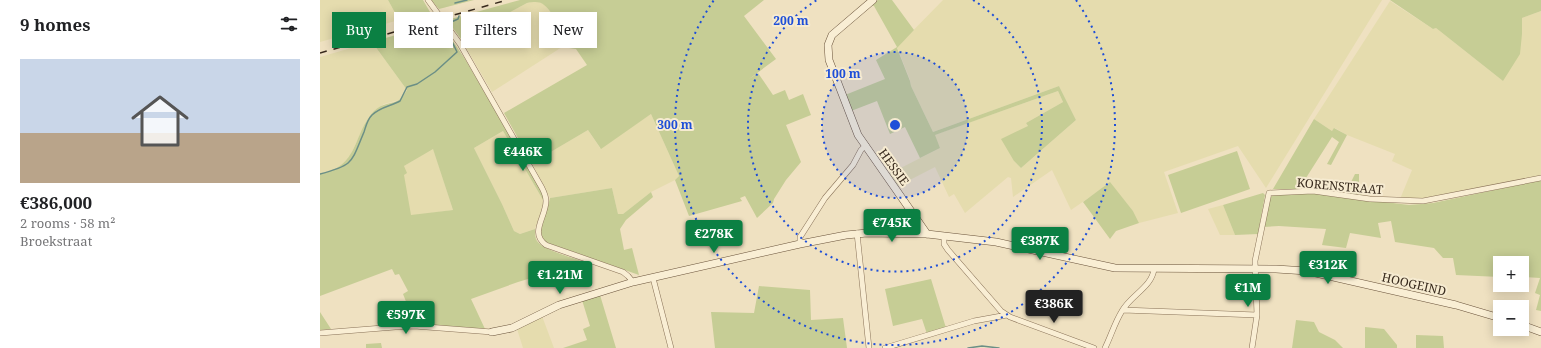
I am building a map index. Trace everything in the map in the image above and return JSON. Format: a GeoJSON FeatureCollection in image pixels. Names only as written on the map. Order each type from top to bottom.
{"type":"FeatureCollection","features":[{"type":"Feature","properties":{"kind":"street"},"geometry":{"type":"LineString","coordinates":[[428,0],[460,44],[546,196],[546,202],[538,230],[540,240],[546,244],[623,272],[633,282]]}},
{"type":"Feature","properties":{"kind":"street","name":"HESSIE"},"geometry":{"type":"LineString","coordinates":[[873,0],[836,30],[829,39],[829,60],[858,135],[927,234]]}},
{"type":"Feature","properties":{"kind":"street"},"geometry":{"type":"LineString","coordinates":[[800,244],[800,236],[825,198],[854,165],[861,150],[866,145]]}},
{"type":"Feature","properties":{"kind":"street","name":"KORENSTRAAT"},"geometry":{"type":"LineString","coordinates":[[1252,348],[1257,315],[1255,261],[1268,192],[1313,191],[1370,198],[1423,201],[1541,178]]}},
{"type":"Feature","properties":{"kind":"street"},"geometry":{"type":"LineString","coordinates":[[857,233],[869,348]]}},
{"type":"Feature","properties":{"kind":"street"},"geometry":{"type":"LineString","coordinates":[[320,333],[401,326],[492,332],[512,328],[559,305],[633,282],[800,244],[857,233],[927,234],[996,242],[1107,267],[1154,269],[1150,281],[1123,310],[1105,348]]}},
{"type":"Feature","properties":{"kind":"street"},"geometry":{"type":"LineString","coordinates":[[944,236],[944,244],[948,250],[995,306],[1007,315],[1094,348]]}},
{"type":"Feature","properties":{"kind":"street","name":"HOOGEIND"},"geometry":{"type":"LineString","coordinates":[[1154,269],[1307,270],[1456,305],[1493,316]]}},
{"type":"Feature","properties":{"kind":"street"},"geometry":{"type":"LineString","coordinates":[[653,278],[671,348]]}},
{"type":"Feature","properties":{"kind":"street"},"geometry":{"type":"LineString","coordinates":[[1123,310],[1257,315]]}},
{"type":"Feature","properties":{"kind":"street"},"geometry":{"type":"LineString","coordinates":[[885,348],[974,321],[1007,315]]}},
{"type":"Feature","properties":{"kind":"street"},"geometry":{"type":"LineString","coordinates":[[1529,328],[1541,332]]}},
{"type":"Feature","properties":{"kind":"shaded area"},"geometry":{"type":"Polygon","coordinates":[[[320,0],[388,0],[395,12],[394,21],[386,24],[386,12],[332,12],[332,39],[320,42],[320,0]]]}},
{"type":"Feature","properties":{"kind":"shaded area"},"geometry":{"type":"Polygon","coordinates":[[[943,0],[1382,0],[1266,188],[1238,146],[1164,172],[1178,213],[1139,223],[1133,211],[1110,183],[1071,210],[1052,170],[1013,197],[1011,178],[1008,177],[965,213],[954,194],[949,197],[935,167],[898,186],[889,174],[940,148],[934,135],[1058,91],[1063,102],[1026,123],[1028,126],[1014,161],[1021,168],[1076,120],[1059,86],[933,132],[911,86],[897,47],[943,0]]]}},
{"type":"Feature","properties":{"kind":"shaded area"},"geometry":{"type":"Polygon","coordinates":[[[536,1],[544,4],[551,12],[539,12],[539,48],[560,48],[492,92],[466,48],[531,48],[531,12],[510,12],[527,3],[536,1]]]}},
{"type":"Feature","properties":{"kind":"shaded area"},"geometry":{"type":"Polygon","coordinates":[[[1390,1],[1433,29],[1436,28],[1503,81],[1522,34],[1522,18],[1541,11],[1541,176],[1421,199],[1400,199],[1412,170],[1392,161],[1395,154],[1347,135],[1335,128],[1332,131],[1314,119],[1390,1]]]}},
{"type":"Feature","properties":{"kind":"shaded area"},"geometry":{"type":"Polygon","coordinates":[[[351,48],[376,48],[407,90],[399,100],[384,104],[375,110],[367,120],[350,156],[344,164],[327,173],[320,174],[320,57],[351,48]]]}},
{"type":"Feature","properties":{"kind":"shaded area"},"geometry":{"type":"Polygon","coordinates":[[[651,114],[679,176],[675,180],[651,192],[623,214],[618,214],[612,188],[550,198],[532,163],[588,130],[600,148],[651,114]]]}},
{"type":"Feature","properties":{"kind":"shaded area"},"geometry":{"type":"Polygon","coordinates":[[[503,131],[543,200],[543,207],[535,229],[520,234],[514,231],[474,148],[503,131]]]}},
{"type":"Feature","properties":{"kind":"shaded area"},"geometry":{"type":"Polygon","coordinates":[[[433,148],[453,210],[410,216],[403,175],[404,166],[433,148]]]}},
{"type":"Feature","properties":{"kind":"shaded area"},"geometry":{"type":"Polygon","coordinates":[[[1223,205],[1235,235],[1220,235],[1208,209],[1223,205]]]}},
{"type":"Feature","properties":{"kind":"shaded area"},"geometry":{"type":"Polygon","coordinates":[[[542,316],[554,348],[523,348],[517,329],[542,316]]]}},
{"type":"Feature","properties":{"kind":"green space"},"geometry":{"type":"Polygon","coordinates":[[[388,0],[423,0],[430,12],[395,12],[388,0]]]}},
{"type":"Feature","properties":{"kind":"green space"},"geometry":{"type":"Polygon","coordinates":[[[431,0],[474,0],[439,9],[431,0]]]}},
{"type":"Feature","properties":{"kind":"green space"},"geometry":{"type":"Polygon","coordinates":[[[520,0],[764,0],[744,16],[776,59],[749,79],[758,73],[773,95],[785,90],[789,100],[803,94],[811,115],[786,125],[801,162],[786,180],[773,203],[757,218],[745,196],[740,198],[742,201],[689,216],[675,180],[679,176],[651,114],[601,149],[588,130],[532,163],[504,113],[587,65],[576,49],[569,48],[597,48],[597,12],[550,12],[545,6],[536,2],[527,3],[510,12],[476,12],[520,0]]]}},
{"type":"Feature","properties":{"kind":"green space"},"geometry":{"type":"Polygon","coordinates":[[[878,0],[892,0],[914,30],[897,48],[911,86],[933,132],[1059,86],[1076,120],[1021,168],[1014,161],[1001,139],[1028,126],[1026,123],[1063,102],[1058,91],[935,135],[940,148],[920,158],[905,127],[890,134],[877,101],[851,111],[845,95],[885,79],[876,60],[897,47],[874,6],[871,5],[878,0]]]}},
{"type":"Feature","properties":{"kind":"green space"},"geometry":{"type":"Polygon","coordinates":[[[1390,0],[1541,0],[1541,11],[1522,18],[1520,54],[1503,81],[1436,28],[1433,29],[1390,0]]]}},
{"type":"Feature","properties":{"kind":"green space"},"geometry":{"type":"Polygon","coordinates":[[[461,16],[461,39],[453,28],[453,18],[461,16]]]}},
{"type":"Feature","properties":{"kind":"green space"},"geometry":{"type":"Polygon","coordinates":[[[394,36],[394,48],[453,48],[453,41],[465,59],[541,189],[543,200],[503,131],[474,148],[514,231],[520,234],[535,229],[537,241],[545,248],[585,262],[518,282],[471,299],[485,329],[415,324],[403,294],[408,291],[399,274],[395,275],[392,269],[320,296],[320,174],[333,170],[342,164],[349,157],[367,120],[374,111],[381,106],[399,100],[407,90],[376,48],[386,48],[386,38],[394,36]],[[433,149],[404,166],[407,173],[404,175],[411,215],[453,210],[433,149]]]}},
{"type":"Feature","properties":{"kind":"green space"},"geometry":{"type":"Polygon","coordinates":[[[1314,119],[1332,131],[1334,128],[1347,135],[1331,165],[1327,164],[1339,142],[1332,137],[1299,189],[1273,189],[1314,119]]]}},
{"type":"Feature","properties":{"kind":"green space"},"geometry":{"type":"Polygon","coordinates":[[[1237,151],[1250,189],[1181,213],[1168,175],[1237,151]]]}},
{"type":"Feature","properties":{"kind":"green space"},"geometry":{"type":"Polygon","coordinates":[[[1355,174],[1359,174],[1359,190],[1363,191],[1361,199],[1409,205],[1433,203],[1541,180],[1541,311],[1536,310],[1540,295],[1535,293],[1540,278],[1529,277],[1529,256],[1493,256],[1493,277],[1456,275],[1453,258],[1443,258],[1434,248],[1395,242],[1391,221],[1378,223],[1381,238],[1350,233],[1346,248],[1322,245],[1326,229],[1279,226],[1264,227],[1268,200],[1273,195],[1316,193],[1345,194],[1355,174]]]}},
{"type":"Feature","properties":{"kind":"green space"},"geometry":{"type":"Polygon","coordinates":[[[1110,182],[1133,211],[1139,223],[1116,231],[1110,239],[1083,202],[1110,182]]]}},
{"type":"Feature","properties":{"kind":"green space"},"geometry":{"type":"Polygon","coordinates":[[[612,188],[618,214],[623,214],[651,192],[653,197],[626,220],[620,229],[624,250],[632,248],[639,275],[546,242],[541,236],[542,226],[550,198],[612,188]]]}},
{"type":"Feature","properties":{"kind":"green space"},"geometry":{"type":"Polygon","coordinates":[[[1263,193],[1265,195],[1258,234],[1235,235],[1223,205],[1263,193]]]}},
{"type":"Feature","properties":{"kind":"green space"},"geometry":{"type":"Polygon","coordinates":[[[931,279],[946,328],[927,334],[922,319],[893,326],[885,289],[931,279]]]}},
{"type":"Feature","properties":{"kind":"green space"},"geometry":{"type":"Polygon","coordinates":[[[759,286],[810,290],[811,320],[843,318],[847,348],[715,348],[711,312],[754,313],[759,286]]]}},
{"type":"Feature","properties":{"kind":"green space"},"geometry":{"type":"Polygon","coordinates":[[[600,295],[616,348],[563,348],[587,340],[583,329],[590,326],[582,300],[600,295]]]}},
{"type":"Feature","properties":{"kind":"green space"},"geometry":{"type":"Polygon","coordinates":[[[320,312],[331,329],[320,330],[320,312]]]}},
{"type":"Feature","properties":{"kind":"green space"},"geometry":{"type":"Polygon","coordinates":[[[1296,320],[1314,322],[1319,332],[1335,340],[1343,348],[1292,348],[1296,320]]]}},
{"type":"Feature","properties":{"kind":"green space"},"geometry":{"type":"Polygon","coordinates":[[[1365,327],[1384,329],[1397,345],[1397,348],[1365,348],[1365,327]]]}},
{"type":"Feature","properties":{"kind":"green space"},"geometry":{"type":"Polygon","coordinates":[[[1416,335],[1443,336],[1444,348],[1416,348],[1416,335]]]}},
{"type":"Feature","properties":{"kind":"green space"},"geometry":{"type":"Polygon","coordinates":[[[381,343],[382,348],[366,348],[366,344],[381,343]]]}},
{"type":"Feature","properties":{"kind":"waterway"},"geometry":{"type":"LineString","coordinates":[[455,3],[467,0]]}},
{"type":"Feature","properties":{"kind":"waterway"},"geometry":{"type":"LineString","coordinates":[[453,21],[458,19],[459,16]]}},
{"type":"Feature","properties":{"kind":"waterway"},"geometry":{"type":"LineString","coordinates":[[320,174],[339,168],[350,161],[372,115],[382,108],[400,101],[407,87],[417,84],[435,72],[457,52],[453,44]]}},
{"type":"Feature","properties":{"kind":"waterway"},"geometry":{"type":"LineString","coordinates":[[968,348],[982,346],[999,348]]}},
{"type":"Feature","properties":{"kind":"railway"},"geometry":{"type":"LineString","coordinates":[[320,53],[507,0]]}}]}
